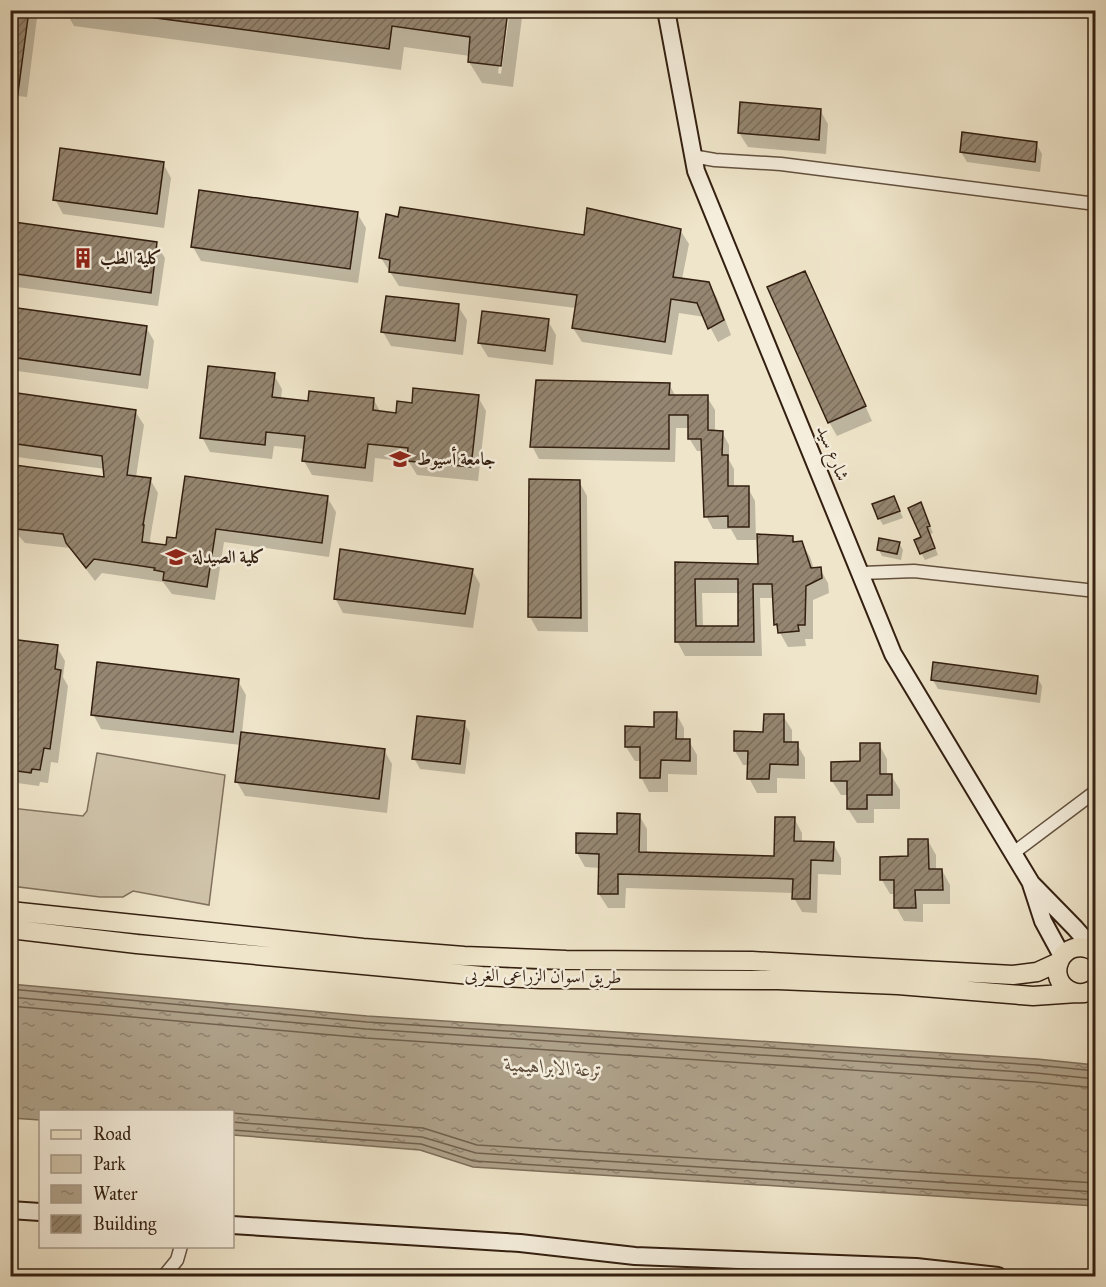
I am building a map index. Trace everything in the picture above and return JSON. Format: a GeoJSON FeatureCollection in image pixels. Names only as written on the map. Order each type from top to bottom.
{"type":"FeatureCollection","features":[{"type":"Feature","properties":{"kind":"main road","name":"شارع سيد"},"geometry":{"type":"LineString","coordinates":[[666,10],[694,164],[893,654],[1030,883],[1061,913],[1095,952]]}},
{"type":"Feature","properties":{"kind":"main road","name":"شارع سيد"},"geometry":{"type":"LineString","coordinates":[[1030,883],[1043,921],[1060,959]]}},
{"type":"Feature","properties":{"kind":"main road","name":"طريق اسوان الزراعى الغربى"},"geometry":{"type":"LineString","coordinates":[[10,911],[363,948],[505,958],[752,961],[1013,975],[1036,972],[1060,959],[1067,951],[1082,947],[1095,952]]}},
{"type":"Feature","properties":{"kind":"main road","name":"طريق اسوان الزراعى الغربى"},"geometry":{"type":"LineString","coordinates":[[10,929],[482,976],[540,979],[814,981],[1033,996],[1089,992]]}},
{"type":"Feature","properties":{"kind":"main road"},"geometry":{"type":"LineString","coordinates":[[1060,959],[1059,978],[1063,986],[1070,991],[1089,992]]}},
{"type":"Feature","properties":{"kind":"main road"},"geometry":{"type":"LineString","coordinates":[[10,1210],[39,1212]]}},
{"type":"Feature","properties":{"kind":"main road"},"geometry":{"type":"LineString","coordinates":[[234,1225],[465,1239],[635,1256],[916,1267],[998,1276]]}},
{"type":"Feature","properties":{"kind":"street"},"geometry":{"type":"LineString","coordinates":[[694,164],[715,160],[782,164],[1095,204]]}},
{"type":"Feature","properties":{"kind":"street"},"geometry":{"type":"LineString","coordinates":[[862,573],[914,571],[1095,591]]}},
{"type":"Feature","properties":{"kind":"street"},"geometry":{"type":"LineString","coordinates":[[1011,854],[1095,791]]}},
{"type":"Feature","properties":{"kind":"street"},"geometry":{"type":"LineString","coordinates":[[164,1276],[177,1260],[180,1248]]}},
{"type":"Feature","properties":{"kind":"green space"},"geometry":{"type":"Polygon","coordinates":[[[97,753],[225,775],[209,905],[133,891],[123,897],[100,897],[11,886],[11,808],[83,816],[87,811],[97,753]]]}},
{"type":"Feature","properties":{"kind":"water","name":"ترعة الابراهيمية"},"geometry":{"type":"Polygon","coordinates":[[[10,984],[367,1016],[1037,1059],[1095,1065],[1095,1206],[473,1167],[420,1150],[234,1135],[234,1110],[39,1110],[39,1120],[11,1118],[10,984]]]}},
{"type":"Feature","properties":{"kind":"building"},"geometry":{"type":"Polygon","coordinates":[[[10,10],[29,10],[17,100],[10,100],[10,10]]]}},
{"type":"Feature","properties":{"kind":"building"},"geometry":{"type":"Polygon","coordinates":[[[149,10],[508,10],[501,66],[468,62],[470,37],[392,26],[389,49],[149,17],[149,10]]]}},
{"type":"Feature","properties":{"kind":"building"},"geometry":{"type":"Polygon","coordinates":[[[740,102],[821,109],[819,140],[738,133],[740,102]]]}},
{"type":"Feature","properties":{"kind":"building"},"geometry":{"type":"Polygon","coordinates":[[[962,132],[1037,142],[1035,162],[960,152],[962,132]]]}},
{"type":"Feature","properties":{"kind":"building"},"geometry":{"type":"Polygon","coordinates":[[[60,148],[164,162],[157,214],[53,200],[60,148]]]}},
{"type":"Feature","properties":{"kind":"building"},"geometry":{"type":"Polygon","coordinates":[[[199,190],[358,212],[350,269],[191,247],[199,190]]]}},
{"type":"Feature","properties":{"kind":"building"},"geometry":{"type":"Polygon","coordinates":[[[400,207],[584,235],[587,208],[681,229],[673,277],[709,282],[724,320],[708,329],[697,303],[671,299],[665,342],[572,328],[577,295],[389,272],[390,260],[379,258],[386,214],[398,217],[400,207]]]}},
{"type":"Feature","properties":{"kind":"building","name":"كلية الطب"},"geometry":{"type":"Polygon","coordinates":[[[14,222],[157,242],[151,293],[10,273],[10,235],[12,235],[14,222]]]}},
{"type":"Feature","properties":{"kind":"building"},"geometry":{"type":"Polygon","coordinates":[[[805,271],[866,406],[828,423],[767,287],[805,271]]]}},
{"type":"Feature","properties":{"kind":"building"},"geometry":{"type":"Polygon","coordinates":[[[386,296],[459,304],[455,341],[381,332],[386,296]]]}},
{"type":"Feature","properties":{"kind":"building","name":"كلية الطب"},"geometry":{"type":"Polygon","coordinates":[[[10,307],[147,326],[140,375],[10,357],[10,307]]]}},
{"type":"Feature","properties":{"kind":"building"},"geometry":{"type":"Polygon","coordinates":[[[482,311],[549,319],[545,351],[478,343],[482,311]]]}},
{"type":"Feature","properties":{"kind":"building"},"geometry":{"type":"Polygon","coordinates":[[[208,366],[275,373],[272,397],[308,401],[309,391],[374,398],[373,410],[396,413],[397,401],[412,403],[413,388],[479,395],[471,467],[407,461],[408,448],[368,444],[365,468],[302,461],[305,436],[266,432],[265,445],[200,438],[208,366]]]}},
{"type":"Feature","properties":{"kind":"building"},"geometry":{"type":"Polygon","coordinates":[[[536,380],[670,383],[669,395],[708,395],[708,430],[723,431],[722,455],[728,455],[728,486],[749,486],[749,527],[728,527],[728,516],[704,517],[701,439],[688,439],[688,415],[669,415],[669,449],[530,447],[536,380]]]}},
{"type":"Feature","properties":{"kind":"building"},"geometry":{"type":"Polygon","coordinates":[[[10,392],[136,410],[127,475],[151,478],[142,542],[166,545],[167,537],[176,538],[185,476],[328,496],[322,543],[216,529],[207,587],[163,580],[164,572],[154,570],[155,568],[94,559],[86,568],[66,543],[63,534],[16,529],[10,523],[10,498],[15,465],[104,477],[102,456],[10,443],[10,392]]]}},
{"type":"Feature","properties":{"kind":"building"},"geometry":{"type":"Polygon","coordinates":[[[529,479],[580,480],[581,618],[528,617],[529,479]]]}},
{"type":"Feature","properties":{"kind":"building"},"geometry":{"type":"Polygon","coordinates":[[[894,496],[900,511],[878,519],[872,504],[894,496]]]}},
{"type":"Feature","properties":{"kind":"building"},"geometry":{"type":"Polygon","coordinates":[[[921,502],[935,548],[920,554],[914,540],[921,537],[908,508],[921,502]]]}},
{"type":"Feature","properties":{"kind":"building"},"geometry":{"type":"Polygon","coordinates":[[[757,534],[793,536],[793,542],[802,541],[811,568],[821,567],[822,578],[806,586],[805,625],[798,625],[799,631],[778,633],[777,624],[774,625],[772,584],[753,584],[754,642],[675,642],[675,562],[758,564],[757,534]],[[695,579],[696,626],[738,626],[738,579],[695,579]]]}},
{"type":"Feature","properties":{"kind":"building"},"geometry":{"type":"Polygon","coordinates":[[[879,538],[900,542],[897,554],[877,550],[879,538]]]}},
{"type":"Feature","properties":{"kind":"building"},"geometry":{"type":"Polygon","coordinates":[[[340,549],[473,569],[465,614],[334,599],[340,549]]]}},
{"type":"Feature","properties":{"kind":"building"},"geometry":{"type":"Polygon","coordinates":[[[10,639],[58,645],[55,669],[61,670],[50,749],[44,748],[40,770],[32,769],[31,773],[10,770],[10,639]]]}},
{"type":"Feature","properties":{"kind":"building"},"geometry":{"type":"Polygon","coordinates":[[[97,662],[239,679],[233,732],[91,715],[97,662]]]}},
{"type":"Feature","properties":{"kind":"building"},"geometry":{"type":"Polygon","coordinates":[[[933,662],[1038,676],[1036,694],[931,680],[933,662]]]}},
{"type":"Feature","properties":{"kind":"building"},"geometry":{"type":"Polygon","coordinates":[[[654,712],[677,712],[676,739],[690,739],[690,761],[661,760],[660,778],[640,778],[640,747],[625,747],[625,726],[654,727],[654,712]]]}},
{"type":"Feature","properties":{"kind":"building"},"geometry":{"type":"Polygon","coordinates":[[[764,714],[784,714],[784,742],[798,742],[798,765],[770,764],[769,779],[747,779],[748,751],[734,751],[734,731],[763,732],[764,714]]]}},
{"type":"Feature","properties":{"kind":"building"},"geometry":{"type":"Polygon","coordinates":[[[417,716],[465,721],[460,764],[412,759],[417,716]]]}},
{"type":"Feature","properties":{"kind":"building"},"geometry":{"type":"Polygon","coordinates":[[[241,732],[385,749],[379,799],[235,782],[241,732]]]}},
{"type":"Feature","properties":{"kind":"building"},"geometry":{"type":"Polygon","coordinates":[[[860,743],[880,743],[880,774],[892,774],[892,795],[867,795],[867,809],[847,809],[847,781],[831,781],[831,762],[860,761],[860,743]]]}},
{"type":"Feature","properties":{"kind":"building"},"geometry":{"type":"Polygon","coordinates":[[[617,813],[640,814],[639,852],[774,856],[775,817],[795,817],[794,841],[834,842],[833,861],[811,860],[810,899],[792,899],[793,879],[618,874],[618,894],[598,894],[599,854],[576,853],[576,833],[617,834],[617,813]]]}},
{"type":"Feature","properties":{"kind":"building"},"geometry":{"type":"Polygon","coordinates":[[[908,839],[928,839],[929,869],[942,869],[943,890],[915,890],[916,908],[894,908],[894,880],[880,880],[880,857],[908,856],[908,839]]]}},
{"type":"Feature","properties":{"kind":"place","name":"كلية الطب"},"geometry":{"type":"Point","coordinates":[83,258]}},
{"type":"Feature","properties":{"kind":"place","name":"جامعة أسيوط"},"geometry":{"type":"Point","coordinates":[400,459]}},
{"type":"Feature","properties":{"kind":"place","name":"كلية الصيدلة"},"geometry":{"type":"Point","coordinates":[176,557]}}]}
